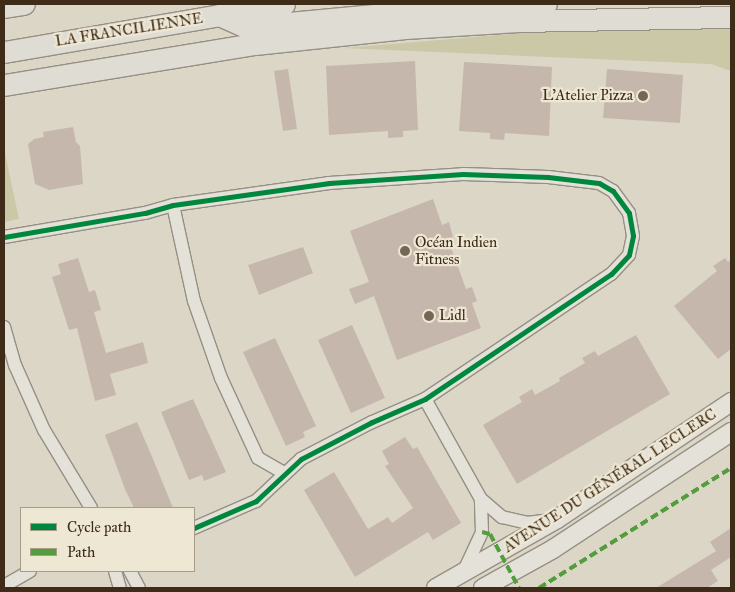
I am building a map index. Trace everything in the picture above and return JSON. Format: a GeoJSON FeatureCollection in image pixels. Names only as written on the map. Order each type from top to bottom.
{"type":"FeatureCollection","features":[{"type":"Feature","properties":{"kind":"highway"},"geometry":{"type":"LineString","coordinates":[[4,7],[24,4]]}},
{"type":"Feature","properties":{"kind":"highway","name":"LA FRANCILIENNE"},"geometry":{"type":"LineString","coordinates":[[4,52],[102,32],[219,16],[284,4]]}},
{"type":"Feature","properties":{"kind":"highway"},"geometry":{"type":"LineString","coordinates":[[219,16],[246,28],[438,9],[546,4]]}},
{"type":"Feature","properties":{"kind":"highway"},"geometry":{"type":"LineString","coordinates":[[632,4],[731,7]]}},
{"type":"Feature","properties":{"kind":"highway"},"geometry":{"type":"LineString","coordinates":[[4,85],[255,44],[405,28],[519,21],[731,17]]}},
{"type":"Feature","properties":{"kind":"main road","name":"AVENUE DU GÉNÉRAL LECLERC"},"geometry":{"type":"LineString","coordinates":[[436,588],[558,519],[731,402]]}},
{"type":"Feature","properties":{"kind":"main road","name":"AVENUE DU GÉNÉRAL LECLERC"},"geometry":{"type":"LineString","coordinates":[[483,588],[553,549],[731,432]]}},
{"type":"Feature","properties":{"kind":"street"},"geometry":{"type":"LineString","coordinates":[[4,237],[145,213],[172,205],[359,179],[463,174],[548,177],[599,183],[612,191],[629,213],[633,236],[629,255],[618,268],[426,399],[372,422],[301,459],[256,501],[195,528]]}},
{"type":"Feature","properties":{"kind":"street"},"geometry":{"type":"LineString","coordinates":[[172,205],[194,301],[221,378],[258,458],[284,473]]}},
{"type":"Feature","properties":{"kind":"street"},"geometry":{"type":"LineString","coordinates":[[4,327],[15,365],[44,430],[90,507]]}},
{"type":"Feature","properties":{"kind":"street"},"geometry":{"type":"LineString","coordinates":[[426,399],[481,500],[502,517],[527,523],[558,519]]}},
{"type":"Feature","properties":{"kind":"street"},"geometry":{"type":"LineString","coordinates":[[462,575],[482,532],[481,500]]}},
{"type":"Feature","properties":{"kind":"street"},"geometry":{"type":"LineString","coordinates":[[4,586],[28,572]]}},
{"type":"Feature","properties":{"kind":"street"},"geometry":{"type":"LineString","coordinates":[[115,572],[120,588]]}},
{"type":"Feature","properties":{"kind":"street"},"geometry":{"type":"LineString","coordinates":[[131,572],[139,588]]}},
{"type":"Feature","properties":{"kind":"shaded area"},"geometry":{"type":"Polygon","coordinates":[[[731,28],[731,71],[711,64],[344,48],[546,31],[731,28]]]}},
{"type":"Feature","properties":{"kind":"shaded area"},"geometry":{"type":"Polygon","coordinates":[[[4,149],[19,219],[4,222],[4,149]]]}},
{"type":"Feature","properties":{"kind":"building"},"geometry":{"type":"Polygon","coordinates":[[[415,61],[418,130],[403,131],[403,137],[388,138],[388,131],[329,135],[326,66],[415,61]]]}},
{"type":"Feature","properties":{"kind":"building"},"geometry":{"type":"Polygon","coordinates":[[[464,62],[552,67],[549,136],[505,133],[504,140],[490,139],[490,133],[459,131],[464,62]]]}},
{"type":"Feature","properties":{"kind":"building"},"geometry":{"type":"Polygon","coordinates":[[[288,69],[297,129],[283,131],[274,71],[288,69]]]}},
{"type":"Feature","properties":{"kind":"building","name":"L’Atelier Pizza"},"geometry":{"type":"Polygon","coordinates":[[[607,69],[683,75],[680,123],[603,118],[607,69]]]}},
{"type":"Feature","properties":{"kind":"building"},"geometry":{"type":"Polygon","coordinates":[[[73,127],[76,142],[80,146],[83,184],[49,190],[35,184],[28,144],[34,139],[44,137],[43,132],[73,127]]]}},
{"type":"Feature","properties":{"kind":"building"},"geometry":{"type":"Polygon","coordinates":[[[433,199],[442,225],[449,222],[453,237],[448,239],[466,289],[472,287],[477,301],[472,303],[481,328],[397,360],[374,296],[355,304],[349,289],[369,282],[350,231],[433,199]]]}},
{"type":"Feature","properties":{"kind":"building"},"geometry":{"type":"Polygon","coordinates":[[[303,247],[313,273],[259,295],[248,265],[303,247]]]}},
{"type":"Feature","properties":{"kind":"building"},"geometry":{"type":"Polygon","coordinates":[[[78,258],[89,292],[95,290],[101,310],[94,312],[106,353],[143,342],[148,363],[110,374],[116,395],[95,401],[77,328],[69,330],[52,277],[61,274],[58,264],[78,258]]]}},
{"type":"Feature","properties":{"kind":"building"},"geometry":{"type":"Polygon","coordinates":[[[725,258],[728,262],[731,260],[731,349],[718,359],[674,306],[717,271],[713,266],[725,258]]]}},
{"type":"Feature","properties":{"kind":"building"},"geometry":{"type":"Polygon","coordinates":[[[352,325],[385,398],[351,413],[318,340],[352,325]]]}},
{"type":"Feature","properties":{"kind":"building"},"geometry":{"type":"Polygon","coordinates":[[[636,335],[670,394],[517,484],[483,425],[522,402],[519,397],[532,389],[535,395],[560,381],[559,378],[585,363],[582,358],[595,351],[598,356],[636,335]]]}},
{"type":"Feature","properties":{"kind":"building"},"geometry":{"type":"Polygon","coordinates":[[[275,338],[316,426],[303,432],[305,437],[286,446],[243,352],[275,338]]]}},
{"type":"Feature","properties":{"kind":"building"},"geometry":{"type":"Polygon","coordinates":[[[193,399],[226,472],[204,481],[202,475],[189,480],[161,412],[193,399]]]}},
{"type":"Feature","properties":{"kind":"building"},"geometry":{"type":"Polygon","coordinates":[[[137,422],[173,507],[134,507],[105,435],[137,422]]]}},
{"type":"Feature","properties":{"kind":"building"},"geometry":{"type":"Polygon","coordinates":[[[405,437],[413,449],[417,447],[461,523],[433,540],[428,532],[355,577],[304,490],[334,472],[368,529],[388,517],[392,523],[413,508],[385,466],[389,464],[382,451],[405,437]]]}},
{"type":"Feature","properties":{"kind":"building"},"geometry":{"type":"Polygon","coordinates":[[[731,528],[731,557],[711,570],[718,581],[707,588],[656,588],[716,551],[710,542],[731,528]]]}},
{"type":"Feature","properties":{"kind":"marked path"},"geometry":{"type":"LineString","coordinates":[[539,588],[731,468]]}},
{"type":"Feature","properties":{"kind":"marked path"},"geometry":{"type":"LineString","coordinates":[[482,532],[490,534],[519,588]]}},
{"type":"Feature","properties":{"kind":"cycle path"},"geometry":{"type":"LineString","coordinates":[[4,237],[145,213],[173,205],[329,183],[463,174],[548,177],[599,183],[613,191],[629,213],[633,236],[629,255],[611,274],[425,399],[372,422],[301,459],[256,501],[195,528]]}},
{"type":"Feature","properties":{"kind":"place","name":"L’Atelier Pizza"},"geometry":{"type":"Point","coordinates":[643,96]}},
{"type":"Feature","properties":{"kind":"place","name":"Océan Indien Fitness"},"geometry":{"type":"Point","coordinates":[405,251]}},
{"type":"Feature","properties":{"kind":"place","name":"Lidl"},"geometry":{"type":"Point","coordinates":[429,316]}}]}
